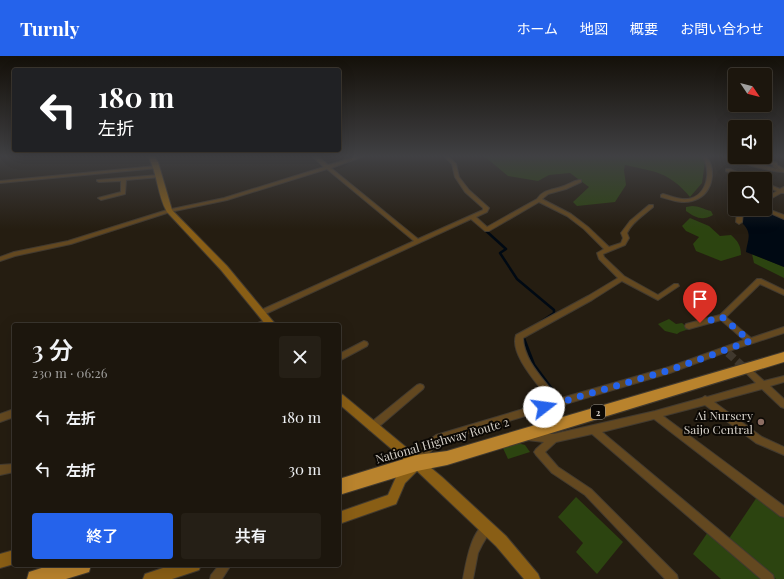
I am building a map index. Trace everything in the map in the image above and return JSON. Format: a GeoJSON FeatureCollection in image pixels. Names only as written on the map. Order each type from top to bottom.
{"type":"FeatureCollection","features":[{"type":"Feature","properties":{"kind":"highway","name":"National Highway Route 2"},"geometry":{"type":"LineString","coordinates":[[341,486],[417,463],[447,458],[783,357]]}},
{"type":"Feature","properties":{"kind":"highway"},"geometry":{"type":"LineString","coordinates":[[36,579],[75,567]]}},
{"type":"Feature","properties":{"kind":"street"},"geometry":{"type":"LineString","coordinates":[[0,182],[17,180]]}},
{"type":"Feature","properties":{"kind":"street"},"geometry":{"type":"LineString","coordinates":[[99,181],[106,180]]}},
{"type":"Feature","properties":{"kind":"street"},"geometry":{"type":"LineString","coordinates":[[101,198],[123,193],[124,180]]}},
{"type":"Feature","properties":{"kind":"street"},"geometry":{"type":"LineString","coordinates":[[159,180],[169,211],[224,268],[261,313],[266,323]]}},
{"type":"Feature","properties":{"kind":"street"},"geometry":{"type":"LineString","coordinates":[[0,259],[27,251],[69,243],[169,211],[260,190],[288,180]]}},
{"type":"Feature","properties":{"kind":"street"},"geometry":{"type":"LineString","coordinates":[[344,180],[417,241]]}},
{"type":"Feature","properties":{"kind":"street"},"geometry":{"type":"LineString","coordinates":[[261,313],[485,211],[486,208],[467,191],[459,180]]}},
{"type":"Feature","properties":{"kind":"street"},"geometry":{"type":"LineString","coordinates":[[663,196],[692,200],[702,193],[708,185],[709,180]]}},
{"type":"Feature","properties":{"kind":"street"},"geometry":{"type":"LineString","coordinates":[[472,217],[487,230],[539,200],[544,194],[566,188],[570,184],[579,181]]}},
{"type":"Feature","properties":{"kind":"street"},"geometry":{"type":"LineString","coordinates":[[772,186],[783,190]]}},
{"type":"Feature","properties":{"kind":"street"},"geometry":{"type":"LineString","coordinates":[[772,196],[783,190]]}},
{"type":"Feature","properties":{"kind":"street"},"geometry":{"type":"LineString","coordinates":[[539,200],[569,215],[586,228],[608,250]]}},
{"type":"Feature","properties":{"kind":"street"},"geometry":{"type":"LineString","coordinates":[[651,206],[637,220],[629,224],[624,233],[626,238],[623,244],[600,253],[600,258],[622,278],[658,298],[676,286]]}},
{"type":"Feature","properties":{"kind":"street"},"geometry":{"type":"LineString","coordinates":[[772,212],[784,217]]}},
{"type":"Feature","properties":{"kind":"street"},"geometry":{"type":"LineString","coordinates":[[739,222],[740,216]]}},
{"type":"Feature","properties":{"kind":"street"},"geometry":{"type":"LineString","coordinates":[[557,404],[530,367],[518,344],[519,337],[590,298],[622,278]]}},
{"type":"Feature","properties":{"kind":"street"},"geometry":{"type":"LineString","coordinates":[[689,326],[722,317],[759,281],[784,293]]}},
{"type":"Feature","properties":{"kind":"street"},"geometry":{"type":"LineString","coordinates":[[722,317],[750,341]]}},
{"type":"Feature","properties":{"kind":"street"},"geometry":{"type":"LineString","coordinates":[[341,517],[392,500],[401,479],[417,463],[431,444],[439,438],[670,370],[726,352],[750,341],[784,330]]}},
{"type":"Feature","properties":{"kind":"street"},"geometry":{"type":"LineString","coordinates":[[341,357],[364,344]]}},
{"type":"Feature","properties":{"kind":"street"},"geometry":{"type":"LineString","coordinates":[[750,373],[784,404]]}},
{"type":"Feature","properties":{"kind":"street"},"geometry":{"type":"LineString","coordinates":[[516,437],[554,438],[593,430],[655,415],[784,379]]}},
{"type":"Feature","properties":{"kind":"street"},"geometry":{"type":"LineString","coordinates":[[372,427],[420,387]]}},
{"type":"Feature","properties":{"kind":"street"},"geometry":{"type":"LineString","coordinates":[[341,400],[417,463],[501,541],[533,579]]}},
{"type":"Feature","properties":{"kind":"street"},"geometry":{"type":"LineString","coordinates":[[705,400],[759,440],[784,451]]}},
{"type":"Feature","properties":{"kind":"street"},"geometry":{"type":"LineString","coordinates":[[0,418],[12,414]]}},
{"type":"Feature","properties":{"kind":"street"},"geometry":{"type":"LineString","coordinates":[[655,415],[784,512]]}},
{"type":"Feature","properties":{"kind":"street"},"geometry":{"type":"LineString","coordinates":[[593,430],[769,579]]}},
{"type":"Feature","properties":{"kind":"street"},"geometry":{"type":"LineString","coordinates":[[554,438],[538,452],[555,470],[588,492],[673,579]]}},
{"type":"Feature","properties":{"kind":"street"},"geometry":{"type":"LineString","coordinates":[[0,470],[12,468]]}},
{"type":"Feature","properties":{"kind":"street"},"geometry":{"type":"LineString","coordinates":[[468,579],[473,553],[478,541],[487,528]]}},
{"type":"Feature","properties":{"kind":"street"},"geometry":{"type":"LineString","coordinates":[[0,561],[12,558]]}},
{"type":"Feature","properties":{"kind":"street"},"geometry":{"type":"LineString","coordinates":[[150,579],[188,567]]}},
{"type":"Feature","properties":{"kind":"street"},"geometry":{"type":"LineString","coordinates":[[215,579],[224,567]]}},
{"type":"Feature","properties":{"kind":"green space"},"geometry":{"type":"Polygon","coordinates":[[[580,180],[625,180],[626,185],[615,202],[577,206],[573,202],[589,187],[580,180]]]}},
{"type":"Feature","properties":{"kind":"green space"},"geometry":{"type":"Polygon","coordinates":[[[672,180],[702,180],[702,183],[690,197],[672,180]]]}},
{"type":"Feature","properties":{"kind":"green space"},"geometry":{"type":"Polygon","coordinates":[[[692,206],[711,211],[713,215],[706,218],[696,217],[686,211],[686,207],[692,206]]]}},
{"type":"Feature","properties":{"kind":"green space"},"geometry":{"type":"Polygon","coordinates":[[[690,218],[709,226],[720,236],[731,235],[739,244],[741,255],[721,261],[696,251],[693,244],[699,237],[686,231],[682,226],[690,218]]]}},
{"type":"Feature","properties":{"kind":"green space"},"geometry":{"type":"Polygon","coordinates":[[[752,254],[784,267],[784,278],[754,263],[752,254]]]}},
{"type":"Feature","properties":{"kind":"green space"},"geometry":{"type":"Polygon","coordinates":[[[669,319],[676,324],[682,323],[689,329],[677,334],[665,331],[658,324],[669,319]]]}},
{"type":"Feature","properties":{"kind":"green space"},"geometry":{"type":"Polygon","coordinates":[[[514,442],[525,445],[530,452],[508,459],[502,446],[514,442]]]}},
{"type":"Feature","properties":{"kind":"green space"},"geometry":{"type":"Polygon","coordinates":[[[576,497],[623,542],[597,574],[576,552],[583,543],[558,517],[576,497]]]}},
{"type":"Feature","properties":{"kind":"green space"},"geometry":{"type":"Polygon","coordinates":[[[757,497],[784,517],[784,579],[776,579],[728,540],[757,497]]]}},
{"type":"Feature","properties":{"kind":"green space"},"geometry":{"type":"Polygon","coordinates":[[[708,532],[763,579],[721,579],[693,554],[708,532]]]}},
{"type":"Feature","properties":{"kind":"shaded area"},"geometry":{"type":"Polygon","coordinates":[[[772,214],[784,219],[784,267],[746,252],[749,234],[743,224],[743,216],[772,216],[772,214]]]}},
{"type":"Feature","properties":{"kind":"waterway"},"geometry":{"type":"LineString","coordinates":[[485,230],[484,229],[506,249],[500,253],[517,279],[554,310],[554,313],[542,321]]}},
{"type":"Feature","properties":{"kind":"waterway"},"geometry":{"type":"LineString","coordinates":[[524,339],[534,365],[554,392]]}},
{"type":"Feature","properties":{"kind":"tunnel"},"geometry":{"type":"LineString","coordinates":[[728,353],[748,371]]}},
{"type":"Feature","properties":{"kind":"tunnel"},"geometry":{"type":"LineString","coordinates":[[42,579],[45,567]]}},
{"type":"Feature","properties":{"kind":"place","name":"Ai Nursery Saijo Central"},"geometry":{"type":"Point","coordinates":[761,422]}},
{"type":"Feature","properties":{"kind":"route"},"geometry":{"type":"LineString","coordinates":[[544,407],[670,370],[750,341],[722,317],[700,323]]}}]}
